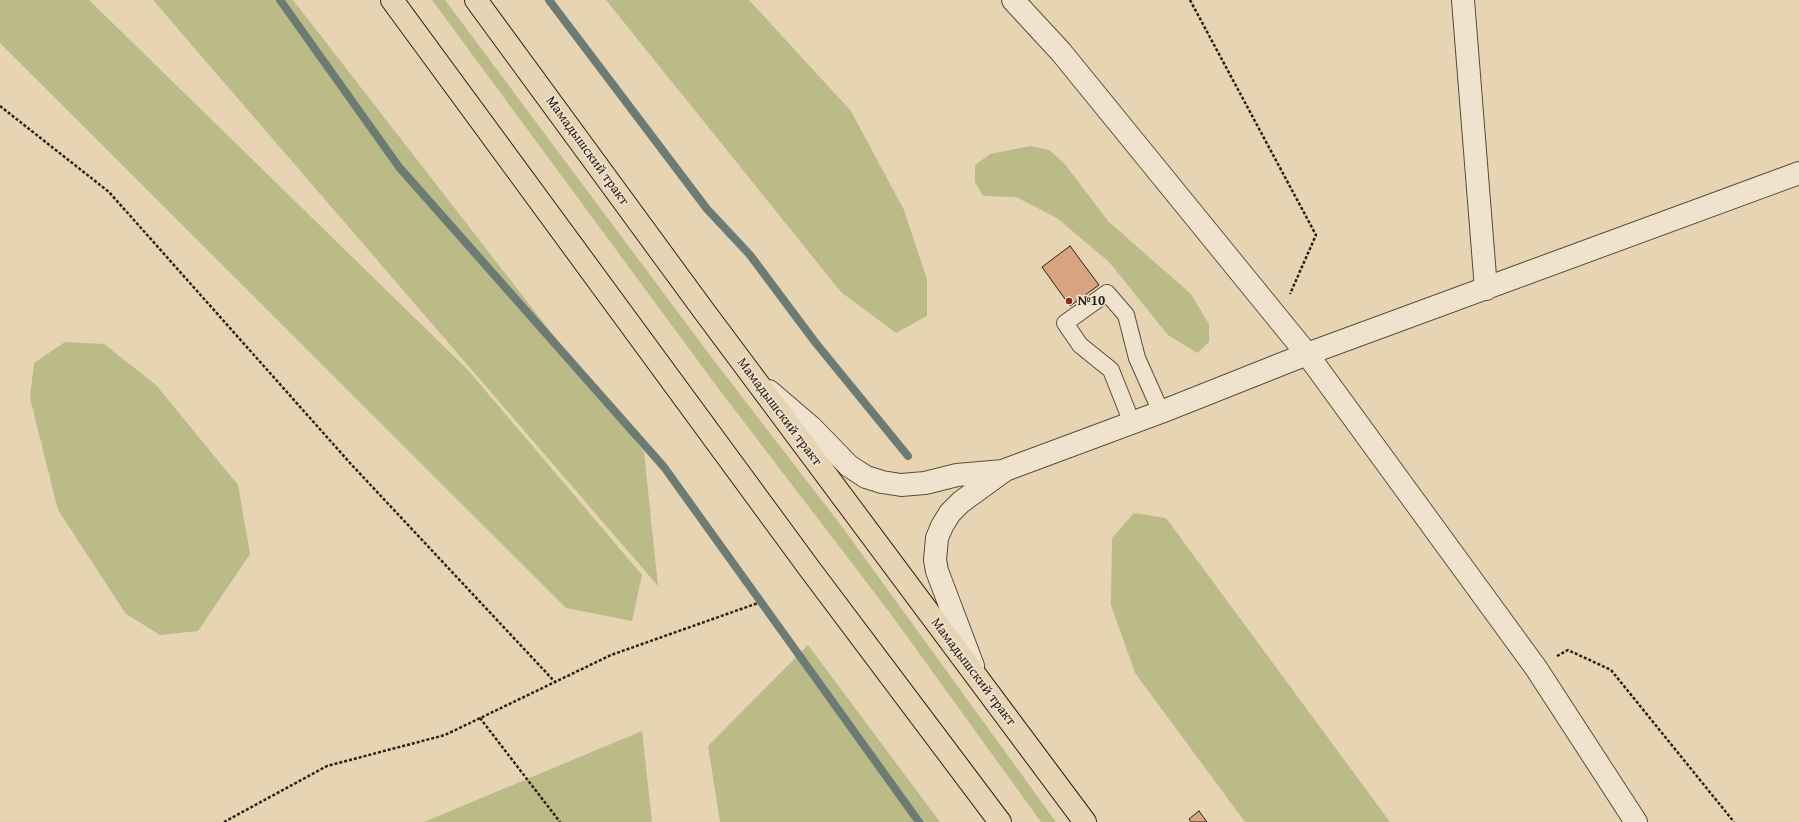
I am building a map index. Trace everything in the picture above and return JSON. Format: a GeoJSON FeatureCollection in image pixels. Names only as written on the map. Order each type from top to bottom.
{"type":"FeatureCollection","features":[{"type":"Feature","properties":{"kind":"main road"},"geometry":{"type":"LineString","coordinates":[[392,0],[809,568],[1000,822]]}},
{"type":"Feature","properties":{"kind":"main road","name":"Мамадышский тракт"},"geometry":{"type":"LineString","coordinates":[[476,0],[756,380],[1085,822]]}},
{"type":"Feature","properties":{"kind":"street"},"geometry":{"type":"LineString","coordinates":[[1013,0],[1061,52],[1307,354],[1536,668],[1636,822]]}},
{"type":"Feature","properties":{"kind":"street"},"geometry":{"type":"LineString","coordinates":[[1462,0],[1486,289]]}},
{"type":"Feature","properties":{"kind":"street"},"geometry":{"type":"LineString","coordinates":[[756,380],[811,427],[849,466],[866,477],[882,482],[901,484],[925,483],[957,475],[1004,470],[1161,412],[1307,354],[1799,173]]}},
{"type":"Feature","properties":{"kind":"street"},"geometry":{"type":"LineString","coordinates":[[978,678],[941,584],[937,571],[935,550],[942,526],[950,513],[973,492],[1004,470]]}},
{"type":"Feature","properties":{"kind":"lane"},"geometry":{"type":"LineString","coordinates":[[1132,423],[1111,370],[1080,345],[1065,323],[1107,293],[1126,315],[1138,358],[1161,412]]}},
{"type":"Feature","properties":{"kind":"path"},"geometry":{"type":"LineString","coordinates":[[1190,0],[1316,235],[1279,320]]}},
{"type":"Feature","properties":{"kind":"path"},"geometry":{"type":"LineString","coordinates":[[0,106],[109,192],[350,463],[555,682]]}},
{"type":"Feature","properties":{"kind":"path"},"geometry":{"type":"LineString","coordinates":[[224,822],[327,766],[445,735],[611,655],[758,603]]}},
{"type":"Feature","properties":{"kind":"path"},"geometry":{"type":"LineString","coordinates":[[1536,668],[1568,650],[1611,670],[1734,822]]}},
{"type":"Feature","properties":{"kind":"path"},"geometry":{"type":"LineString","coordinates":[[480,718],[560,822]]}},
{"type":"Feature","properties":{"kind":"green space"},"geometry":{"type":"Polygon","coordinates":[[[0,0],[89,0],[468,370],[642,575],[632,621],[566,608],[0,43],[0,0]]]}},
{"type":"Feature","properties":{"kind":"green space"},"geometry":{"type":"Polygon","coordinates":[[[153,0],[293,0],[644,452],[658,586],[153,0]]]}},
{"type":"Feature","properties":{"kind":"green space"},"geometry":{"type":"Polygon","coordinates":[[[432,0],[445,0],[709,354],[843,528],[1056,822],[1041,822],[890,613],[718,388],[432,0]]]}},
{"type":"Feature","properties":{"kind":"green space"},"geometry":{"type":"Polygon","coordinates":[[[606,0],[749,0],[851,111],[904,210],[927,280],[927,316],[896,333],[841,292],[606,0]]]}},
{"type":"Feature","properties":{"kind":"green space"},"geometry":{"type":"Polygon","coordinates":[[[1030,146],[1049,150],[1064,163],[1108,221],[1191,294],[1209,324],[1209,342],[1197,353],[1168,335],[1109,262],[1057,218],[1016,197],[983,196],[975,182],[975,165],[990,154],[1030,146]]]}},
{"type":"Feature","properties":{"kind":"green space"},"geometry":{"type":"Polygon","coordinates":[[[65,342],[104,344],[156,385],[238,485],[250,554],[198,631],[160,635],[126,614],[58,510],[30,398],[34,363],[65,342]]]}},
{"type":"Feature","properties":{"kind":"green space"},"geometry":{"type":"Polygon","coordinates":[[[1134,513],[1166,518],[1390,822],[1245,822],[1135,673],[1111,605],[1112,538],[1134,513]]]}},
{"type":"Feature","properties":{"kind":"green space"},"geometry":{"type":"Polygon","coordinates":[[[808,645],[940,822],[720,822],[708,746],[808,645]]]}},
{"type":"Feature","properties":{"kind":"green space"},"geometry":{"type":"Polygon","coordinates":[[[642,731],[652,822],[424,822],[642,731]]]}},
{"type":"Feature","properties":{"kind":"building"},"geometry":{"type":"Polygon","coordinates":[[[1070,246],[1099,285],[1070,306],[1042,267],[1070,246]]]}},
{"type":"Feature","properties":{"kind":"building"},"geometry":{"type":"Polygon","coordinates":[[[1199,811],[1207,822],[1191,822],[1189,819],[1199,811]]]}},
{"type":"Feature","properties":{"kind":"waterway"},"geometry":{"type":"LineString","coordinates":[[280,0],[399,167],[664,467],[919,822]]}},
{"type":"Feature","properties":{"kind":"waterway"},"geometry":{"type":"LineString","coordinates":[[549,0],[707,209],[750,255],[815,342],[908,456]]}},
{"type":"Feature","properties":{"kind":"place","name":"№10"},"geometry":{"type":"Point","coordinates":[1069,301]}}]}
